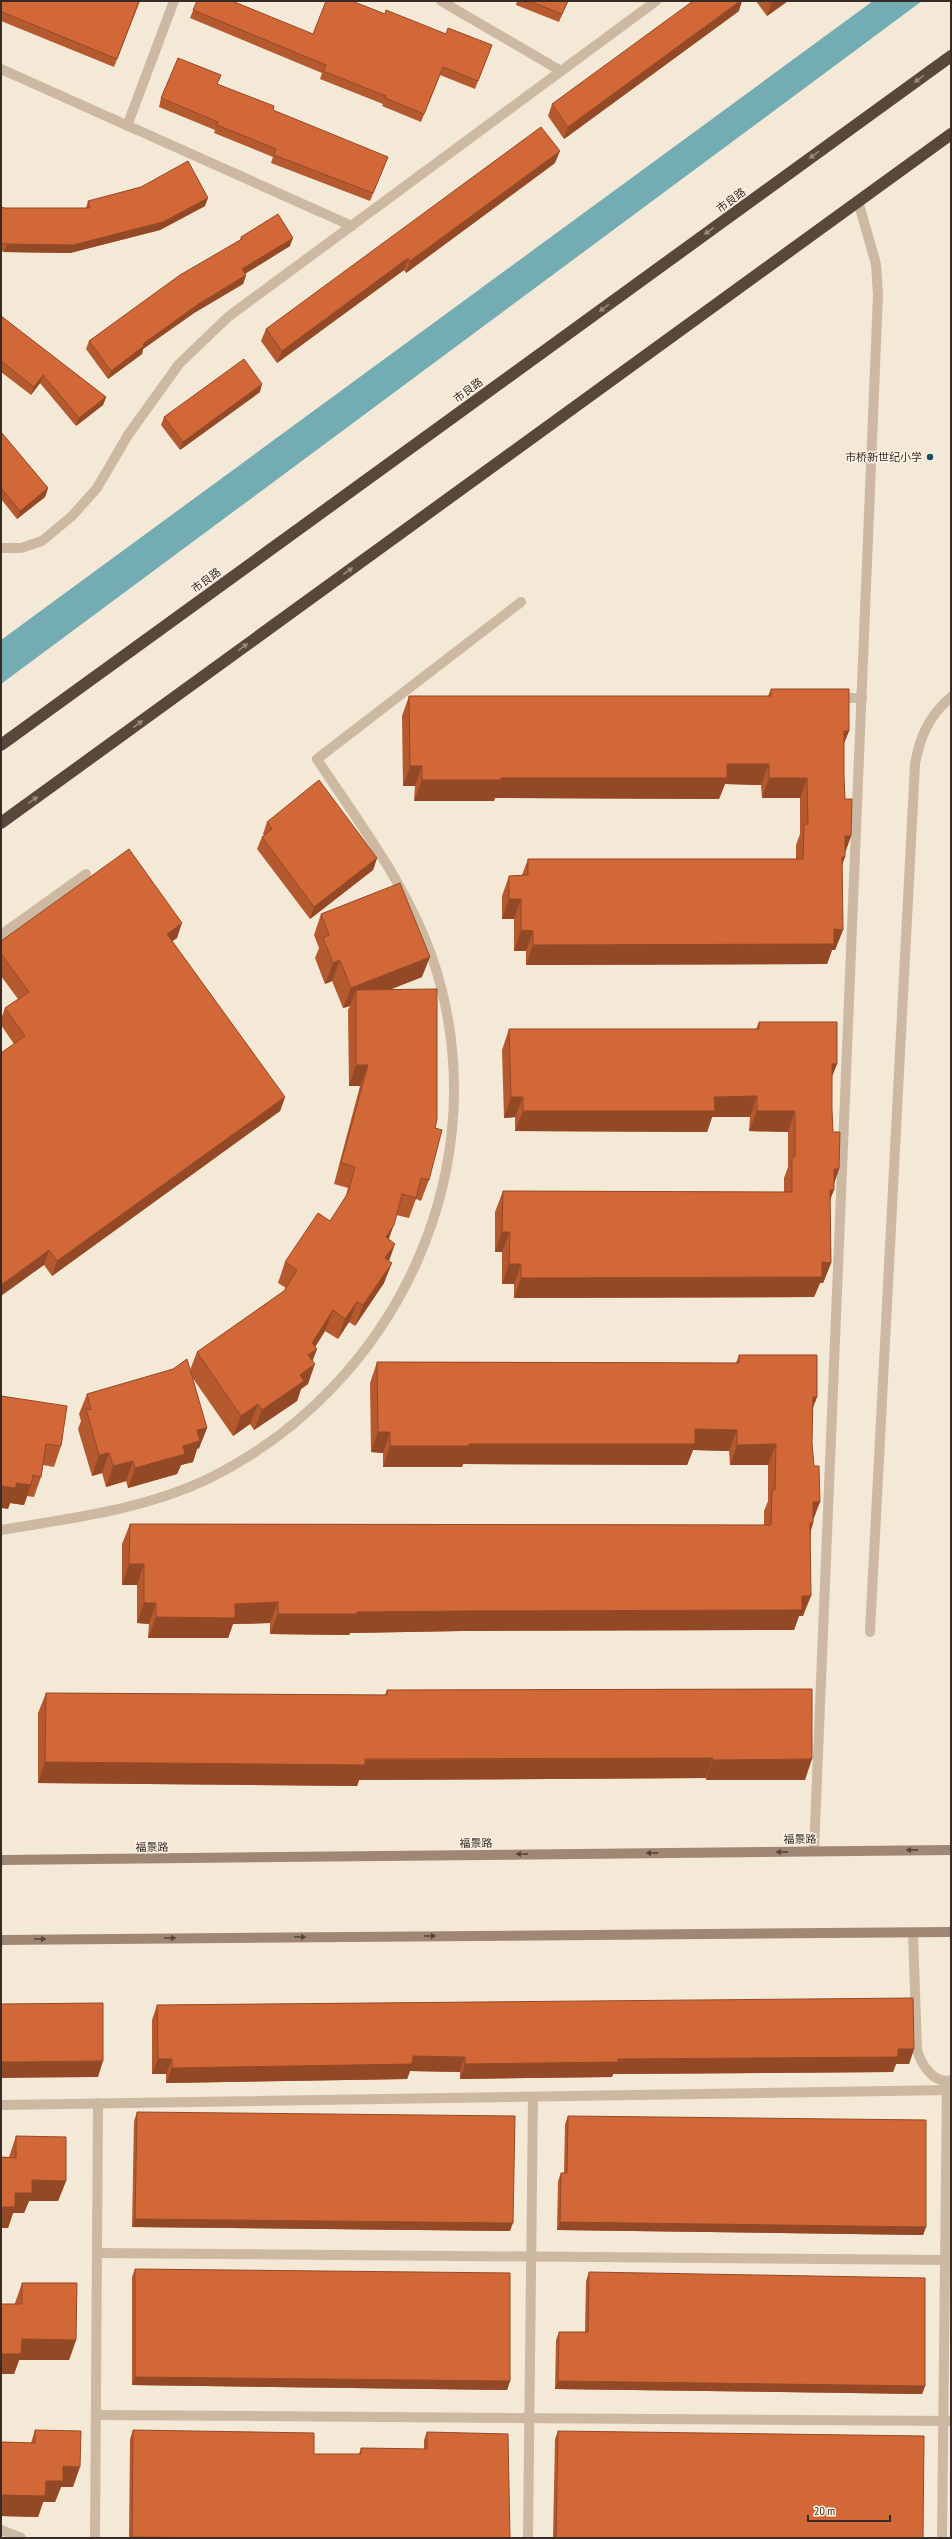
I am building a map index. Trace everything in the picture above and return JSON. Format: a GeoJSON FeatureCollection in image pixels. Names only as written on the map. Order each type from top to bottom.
{"type":"FeatureCollection","features":[{"type":"Feature","properties":{"kind":"highway","name":"市良路"},"geometry":{"type":"LineString","coordinates":[[1,745],[951,56]]}},
{"type":"Feature","properties":{"kind":"highway"},"geometry":{"type":"LineString","coordinates":[[1,823],[951,134]]}},
{"type":"Feature","properties":{"kind":"main road","name":"福景路"},"geometry":{"type":"LineString","coordinates":[[1,1860],[951,1850]]}},
{"type":"Feature","properties":{"kind":"main road"},"geometry":{"type":"LineString","coordinates":[[1,1940],[951,1932]]}},
{"type":"Feature","properties":{"kind":"lane"},"geometry":{"type":"LineString","coordinates":[[127,126],[174,1]]}},
{"type":"Feature","properties":{"kind":"lane"},"geometry":{"type":"LineString","coordinates":[[441,1],[562,71]]}},
{"type":"Feature","properties":{"kind":"lane"},"geometry":{"type":"LineString","coordinates":[[1,548],[21,548],[42,541],[72,516],[97,488],[128,435],[178,364],[228,318],[656,1]]}},
{"type":"Feature","properties":{"kind":"lane"},"geometry":{"type":"LineString","coordinates":[[1,69],[352,226]]}},
{"type":"Feature","properties":{"kind":"lane"},"geometry":{"type":"LineString","coordinates":[[814,1851],[878,295],[876,264],[858,201]]}},
{"type":"Feature","properties":{"kind":"lane"},"geometry":{"type":"LineString","coordinates":[[1,1530],[124,1508],[166,1496],[206,1479],[245,1458],[281,1434],[315,1406],[345,1376],[388,1317],[416,1266],[436,1211],[450,1146],[452,1070],[442,995],[432,959],[402,889],[317,759],[521,602]]}},
{"type":"Feature","properties":{"kind":"lane"},"geometry":{"type":"LineString","coordinates":[[870,1632],[914,764],[918,745],[927,723],[939,707],[951,697]]}},
{"type":"Feature","properties":{"kind":"lane"},"geometry":{"type":"LineString","coordinates":[[822,698],[862,698]]}},
{"type":"Feature","properties":{"kind":"lane"},"geometry":{"type":"LineString","coordinates":[[393,701],[408,701]]}},
{"type":"Feature","properties":{"kind":"lane"},"geometry":{"type":"LineString","coordinates":[[1,935],[86,874]]}},
{"type":"Feature","properties":{"kind":"lane"},"geometry":{"type":"LineString","coordinates":[[913,1933],[916,2050],[920,2062],[931,2075],[949,2085]]}},
{"type":"Feature","properties":{"kind":"lane"},"geometry":{"type":"LineString","coordinates":[[1,2105],[533,2097],[949,2085]]}},
{"type":"Feature","properties":{"kind":"lane"},"geometry":{"type":"LineString","coordinates":[[942,2538],[947,2421],[949,2085]]}},
{"type":"Feature","properties":{"kind":"lane"},"geometry":{"type":"LineString","coordinates":[[528,2538],[533,2097]]}},
{"type":"Feature","properties":{"kind":"lane"},"geometry":{"type":"LineString","coordinates":[[95,2538],[98,2104]]}},
{"type":"Feature","properties":{"kind":"lane"},"geometry":{"type":"LineString","coordinates":[[97,2253],[948,2260]]}},
{"type":"Feature","properties":{"kind":"lane"},"geometry":{"type":"LineString","coordinates":[[96,2415],[947,2421]]}},
{"type":"Feature","properties":{"kind":"lane"},"geometry":{"type":"LineString","coordinates":[[1,2530],[21,2538]]}},
{"type":"Feature","properties":{"kind":"water"},"geometry":{"type":"Polygon","coordinates":[[[873,1],[922,1],[1,684],[1,640],[873,1]]]}},
{"type":"Feature","properties":{"kind":"building"},"geometry":{"type":"Polygon","coordinates":[[[1,1],[139,1],[117,59],[2,12],[1,14],[1,1]]]}},
{"type":"Feature","properties":{"kind":"building"},"geometry":{"type":"Polygon","coordinates":[[[197,1],[232,1],[313,34],[326,1],[352,1],[385,14],[386,10],[446,34],[448,28],[492,45],[478,81],[443,67],[424,114],[385,98],[386,96],[323,71],[326,65],[193,10],[197,1]]]}},
{"type":"Feature","properties":{"kind":"building"},"geometry":{"type":"Polygon","coordinates":[[[529,1],[568,1],[562,14],[529,1]]]}},
{"type":"Feature","properties":{"kind":"building"},"geometry":{"type":"Polygon","coordinates":[[[693,1],[740,1],[568,127],[552,104],[693,1]]]}},
{"type":"Feature","properties":{"kind":"building"},"geometry":{"type":"Polygon","coordinates":[[[769,1],[776,1],[771,4],[769,1]]]}},
{"type":"Feature","properties":{"kind":"building"},"geometry":{"type":"Polygon","coordinates":[[[178,58],[221,75],[217,84],[274,106],[273,110],[388,157],[373,193],[274,155],[276,149],[217,125],[218,122],[161,98],[178,58]]]}},
{"type":"Feature","properties":{"kind":"building"},"geometry":{"type":"Polygon","coordinates":[[[541,127],[560,151],[410,261],[408,258],[282,351],[266,329],[541,127]]]}},
{"type":"Feature","properties":{"kind":"building"},"geometry":{"type":"Polygon","coordinates":[[[188,161],[208,198],[163,222],[73,245],[1,243],[1,207],[90,208],[88,201],[141,187],[188,161]]]}},
{"type":"Feature","properties":{"kind":"building"},"geometry":{"type":"Polygon","coordinates":[[[278,214],[293,238],[242,269],[246,275],[197,305],[143,344],[144,346],[111,371],[89,341],[180,275],[242,239],[241,237],[278,214]]]}},
{"type":"Feature","properties":{"kind":"building"},"geometry":{"type":"Polygon","coordinates":[[[1,316],[106,397],[79,418],[43,375],[34,387],[1,361],[1,316]]]}},
{"type":"Feature","properties":{"kind":"building"},"geometry":{"type":"Polygon","coordinates":[[[244,359],[262,384],[183,442],[164,417],[244,359]]]}},
{"type":"Feature","properties":{"kind":"building"},"geometry":{"type":"Polygon","coordinates":[[[1,432],[48,488],[20,511],[1,488],[1,432]]]}},
{"type":"Feature","properties":{"kind":"building"},"geometry":{"type":"Polygon","coordinates":[[[771,689],[849,689],[849,731],[844,731],[844,777],[845,799],[852,799],[851,836],[845,836],[845,857],[842,857],[843,930],[834,929],[834,944],[533,945],[533,931],[521,930],[521,899],[509,899],[509,876],[528,875],[528,859],[803,859],[804,824],[808,824],[807,778],[769,778],[769,764],[727,764],[727,778],[501,778],[501,780],[422,780],[422,766],[410,766],[409,696],[771,696],[771,689]]]}},
{"type":"Feature","properties":{"kind":"building"},"geometry":{"type":"Polygon","coordinates":[[[319,780],[377,858],[314,907],[262,837],[272,829],[267,822],[319,780]]]}},
{"type":"Feature","properties":{"kind":"building"},"geometry":{"type":"Polygon","coordinates":[[[129,849],[182,923],[167,934],[285,1097],[57,1261],[49,1250],[1,1285],[1,1053],[25,1036],[5,1008],[29,992],[1,954],[1,941],[129,849]]]}},
{"type":"Feature","properties":{"kind":"building"},"geometry":{"type":"Polygon","coordinates":[[[400,883],[430,957],[351,988],[340,960],[333,963],[323,938],[329,935],[321,914],[400,883]]]}},
{"type":"Feature","properties":{"kind":"building"},"geometry":{"type":"Polygon","coordinates":[[[437,989],[437,1119],[435,1128],[442,1130],[429,1180],[421,1178],[416,1198],[402,1194],[394,1225],[386,1237],[395,1244],[385,1258],[392,1263],[363,1305],[357,1302],[345,1319],[333,1310],[312,1343],[317,1349],[308,1355],[315,1364],[300,1375],[304,1381],[262,1410],[258,1404],[241,1416],[197,1352],[284,1291],[297,1270],[285,1262],[318,1213],[330,1221],[348,1193],[355,1167],[341,1163],[368,1065],[356,1065],[356,990],[437,989]]]}},
{"type":"Feature","properties":{"kind":"building"},"geometry":{"type":"Polygon","coordinates":[[[759,1022],[837,1022],[837,1064],[832,1064],[832,1110],[833,1132],[840,1132],[839,1169],[834,1169],[834,1190],[830,1190],[831,1263],[822,1262],[822,1277],[521,1278],[521,1264],[509,1264],[510,1232],[502,1232],[503,1191],[792,1192],[792,1157],[795,1157],[795,1111],[757,1111],[757,1096],[714,1097],[715,1111],[523,1111],[523,1097],[511,1097],[509,1029],[759,1029],[759,1022]]]}},
{"type":"Feature","properties":{"kind":"building"},"geometry":{"type":"Polygon","coordinates":[[[739,1355],[817,1355],[817,1397],[813,1397],[812,1443],[814,1466],[819,1466],[820,1502],[813,1502],[813,1523],[810,1523],[811,1596],[802,1596],[802,1610],[468,1611],[357,1612],[357,1614],[278,1614],[278,1602],[235,1604],[235,1618],[156,1617],[156,1603],[144,1603],[144,1564],[129,1564],[130,1524],[771,1525],[772,1490],[775,1490],[776,1444],[737,1445],[737,1430],[695,1429],[695,1444],[469,1444],[469,1446],[390,1446],[390,1432],[378,1432],[377,1362],[739,1363],[739,1355]]]}},
{"type":"Feature","properties":{"kind":"building"},"geometry":{"type":"Polygon","coordinates":[[[187,1359],[207,1428],[197,1430],[200,1441],[183,1446],[185,1454],[135,1468],[133,1461],[113,1466],[109,1453],[99,1455],[86,1409],[91,1410],[87,1394],[173,1369],[187,1359]]]}},
{"type":"Feature","properties":{"kind":"building"},"geometry":{"type":"Polygon","coordinates":[[[1,1396],[67,1406],[61,1446],[46,1444],[41,1477],[33,1475],[31,1485],[16,1483],[16,1488],[1,1486],[1,1396]]]}},
{"type":"Feature","properties":{"kind":"building"},"geometry":{"type":"Polygon","coordinates":[[[812,1689],[812,1759],[365,1759],[365,1765],[45,1762],[46,1693],[387,1695],[387,1690],[812,1689]]]}},
{"type":"Feature","properties":{"kind":"building"},"geometry":{"type":"Polygon","coordinates":[[[913,1998],[914,2049],[898,2049],[898,2057],[618,2059],[618,2062],[465,2064],[465,2057],[413,2056],[412,2064],[172,2068],[172,2059],[158,2059],[157,2005],[913,1998]]]}},
{"type":"Feature","properties":{"kind":"building"},"geometry":{"type":"Polygon","coordinates":[[[103,2003],[103,2061],[1,2062],[1,2004],[103,2003]]]}},
{"type":"Feature","properties":{"kind":"building"},"geometry":{"type":"Polygon","coordinates":[[[137,2112],[515,2116],[513,2223],[135,2219],[137,2112]]]}},
{"type":"Feature","properties":{"kind":"building"},"geometry":{"type":"Polygon","coordinates":[[[568,2116],[926,2120],[926,2227],[560,2222],[561,2173],[567,2173],[568,2116]]]}},
{"type":"Feature","properties":{"kind":"building"},"geometry":{"type":"Polygon","coordinates":[[[16,2136],[66,2137],[66,2181],[32,2180],[32,2193],[15,2193],[15,2207],[1,2207],[1,2157],[16,2158],[16,2136]]]}},
{"type":"Feature","properties":{"kind":"building"},"geometry":{"type":"Polygon","coordinates":[[[135,2269],[510,2273],[510,2381],[135,2377],[135,2269]]]}},
{"type":"Feature","properties":{"kind":"building"},"geometry":{"type":"Polygon","coordinates":[[[589,2272],[925,2278],[925,2386],[558,2381],[559,2332],[588,2332],[589,2272]]]}},
{"type":"Feature","properties":{"kind":"building"},"geometry":{"type":"Polygon","coordinates":[[[22,2283],[77,2283],[76,2340],[22,2339],[21,2354],[1,2354],[1,2304],[22,2304],[22,2283]]]}},
{"type":"Feature","properties":{"kind":"building"},"geometry":{"type":"Polygon","coordinates":[[[35,2430],[81,2431],[80,2467],[63,2466],[63,2481],[46,2481],[45,2496],[1,2495],[1,2442],[35,2443],[35,2430]]]}},
{"type":"Feature","properties":{"kind":"building"},"geometry":{"type":"Polygon","coordinates":[[[133,2430],[314,2433],[314,2454],[361,2454],[361,2448],[427,2449],[427,2432],[508,2434],[510,2538],[132,2537],[133,2430]]]}},
{"type":"Feature","properties":{"kind":"building"},"geometry":{"type":"Polygon","coordinates":[[[558,2431],[924,2436],[923,2538],[556,2538],[558,2431]]]}},
{"type":"Feature","properties":{"kind":"place","name":"市桥新世纪小学"},"geometry":{"type":"Point","coordinates":[930,457]}}]}
